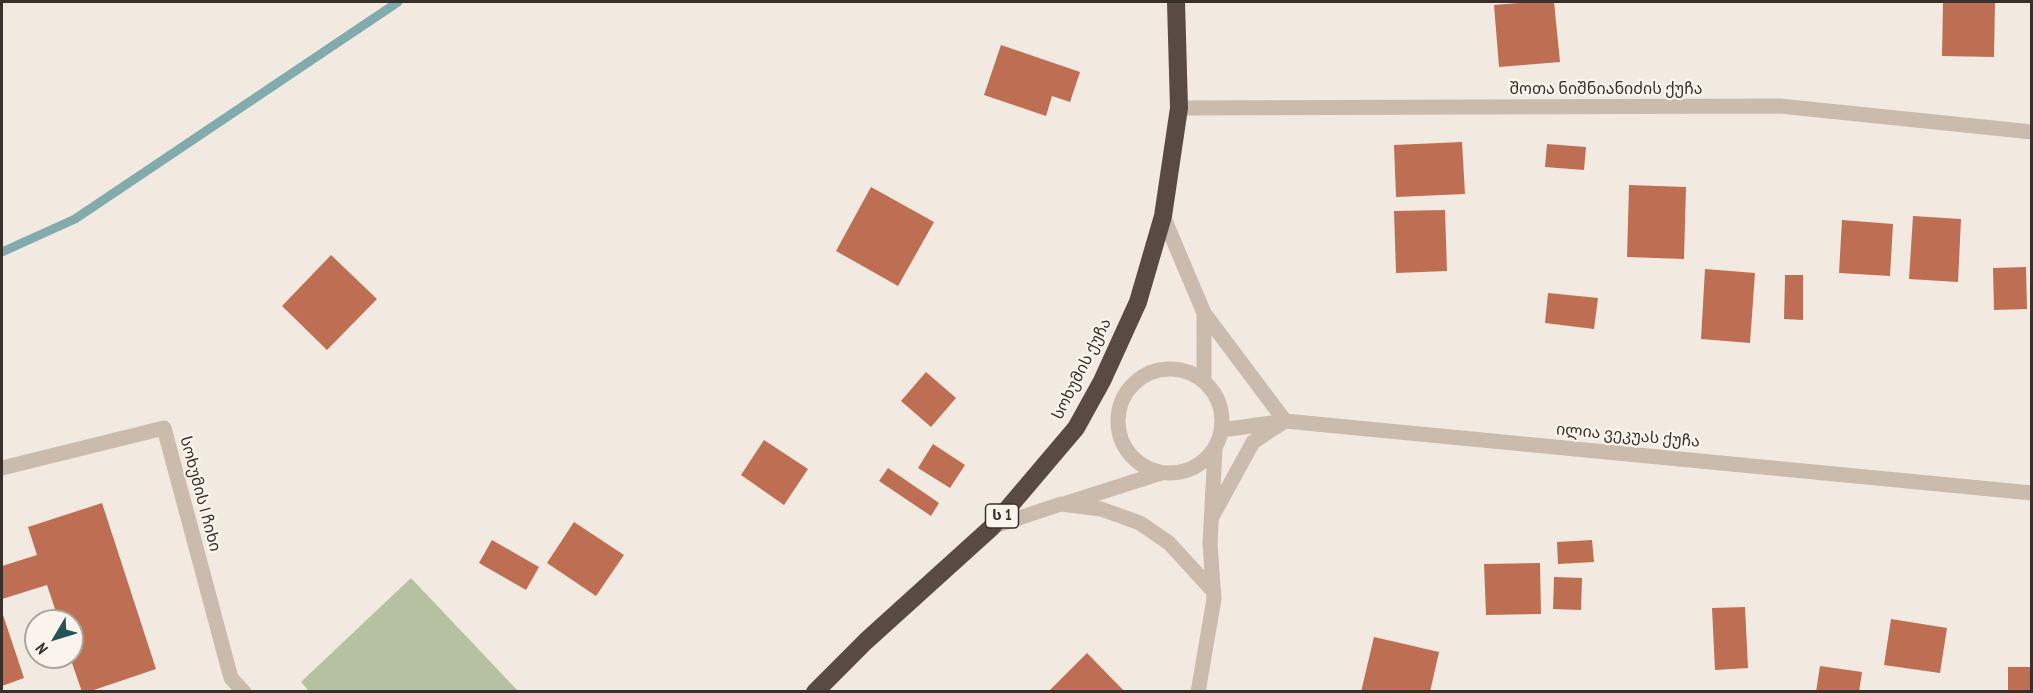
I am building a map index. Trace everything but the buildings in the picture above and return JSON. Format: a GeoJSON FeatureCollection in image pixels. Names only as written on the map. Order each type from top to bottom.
{"type":"FeatureCollection","features":[{"type":"Feature","properties":{"kind":"highway","name":"სოხუმის ქუჩა"},"geometry":{"type":"LineString","coordinates":[[815,692],[866,641],[992,527],[1076,428],[1102,381],[1138,302],[1163,216],[1179,108],[1176,2]]}},
{"type":"Feature","properties":{"kind":"street","name":"შოთა ნიშნიანიძის ქუჩა"},"geometry":{"type":"LineString","coordinates":[[1179,108],[1780,106],[2031,132]]}},
{"type":"Feature","properties":{"kind":"street"},"geometry":{"type":"LineString","coordinates":[[1163,216],[1204,313],[1285,422],[1253,442],[1212,517]]}},
{"type":"Feature","properties":{"kind":"street"},"geometry":{"type":"LineString","coordinates":[[1204,313],[1204,381]]}},
{"type":"Feature","properties":{"kind":"street"},"geometry":{"type":"LineString","coordinates":[[1198,692],[1215,599],[1210,544],[1215,449],[1222,430],[1219,403],[1213,391],[1204,381],[1188,372],[1171,369],[1153,371],[1137,380],[1125,393],[1119,409],[1117,425],[1121,442],[1131,457],[1144,467],[1161,473],[1176,474],[1204,461],[1215,449]]}},
{"type":"Feature","properties":{"kind":"street"},"geometry":{"type":"LineString","coordinates":[[1102,381],[1125,393]]}},
{"type":"Feature","properties":{"kind":"street","name":"ილია ვეკუას ქუჩა"},"geometry":{"type":"LineString","coordinates":[[1222,430],[1285,422],[2031,493]]}},
{"type":"Feature","properties":{"kind":"street","name":"სოხუმის I ჩიხი"},"geometry":{"type":"LineString","coordinates":[[2,468],[164,428],[231,678],[244,692]]}},
{"type":"Feature","properties":{"kind":"street"},"geometry":{"type":"LineString","coordinates":[[992,527],[1161,473]]}},
{"type":"Feature","properties":{"kind":"street"},"geometry":{"type":"LineString","coordinates":[[1061,504],[1101,509],[1140,523],[1169,543],[1214,592]]}},
{"type":"Feature","properties":{"kind":"green space"},"geometry":{"type":"Polygon","coordinates":[[[411,578],[518,691],[310,692],[301,682],[411,578]]]}},
{"type":"Feature","properties":{"kind":"waterway"},"geometry":{"type":"LineString","coordinates":[[2,252],[75,219],[398,2]]}}]}
